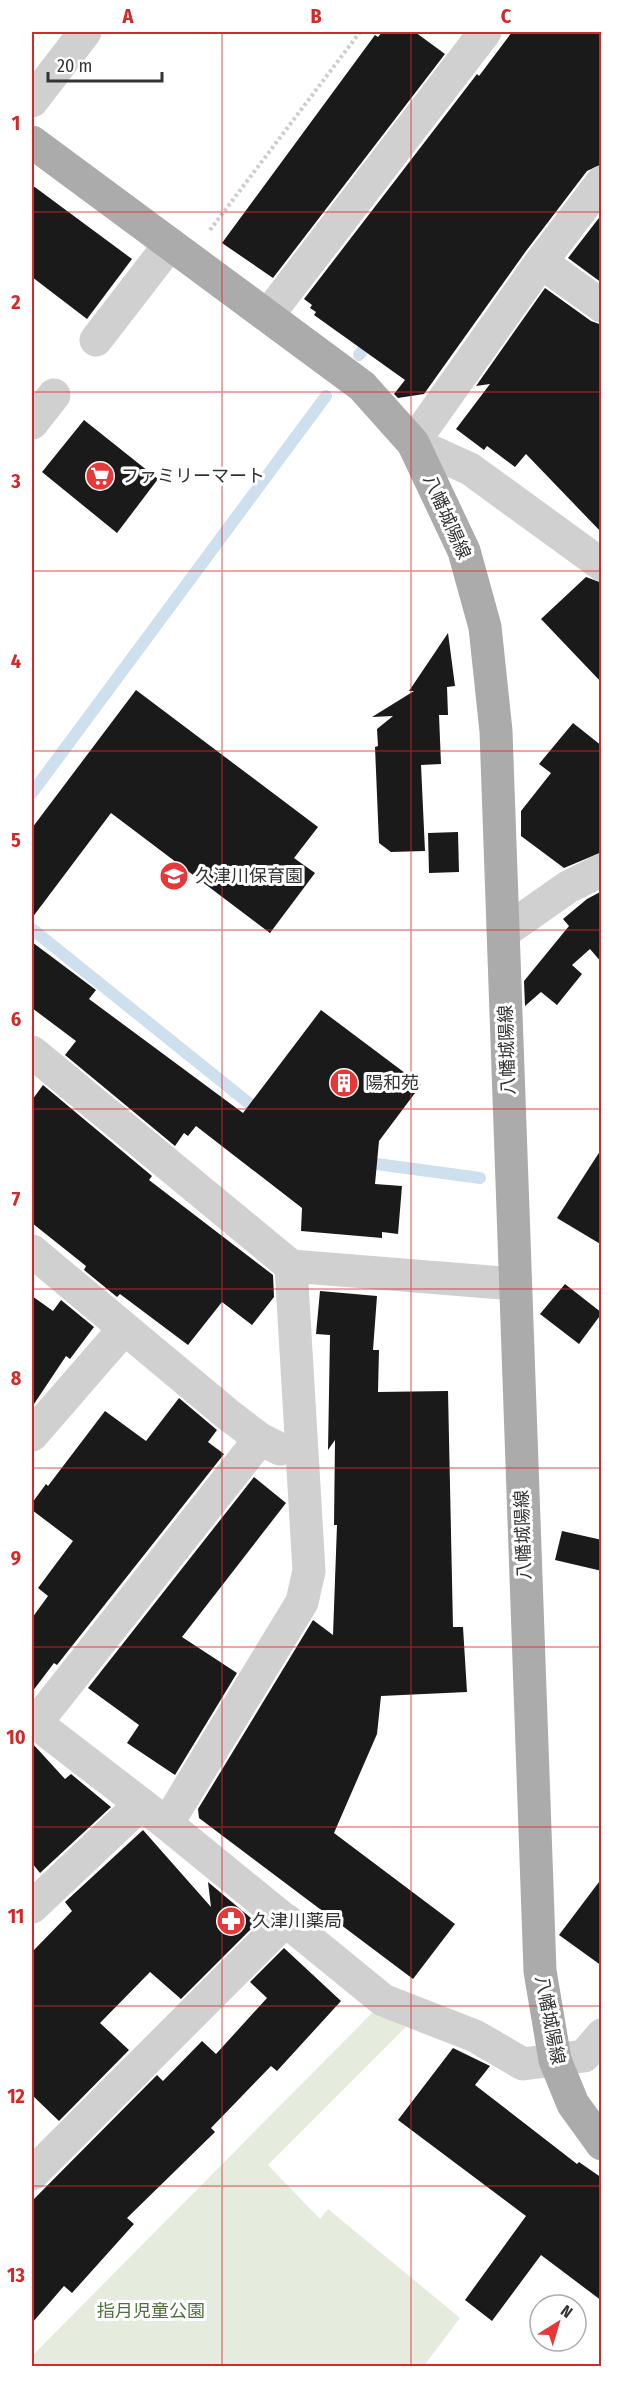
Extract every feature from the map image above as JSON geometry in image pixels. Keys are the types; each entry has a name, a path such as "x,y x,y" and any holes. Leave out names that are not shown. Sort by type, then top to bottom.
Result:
{"main road":[{"name":"八幡城陽線","path":"32,142 362,386 413,443 464,551 485,627 496,731 540,1971 555,2060 573,2104 602,2144"}],"street":[{"path":"32,101 85,32"},
{"path":"268,315 485,32"},
{"path":"602,182 541,262 413,443 470,469 602,565"},
{"path":"96,340 180,251"},
{"path":"541,262 602,306"},
{"path":"32,423 54,394"},
{"path":"504,932 568,887 602,870"},
{"path":"32,1053 291,1266 514,1284"},
{"path":"32,1251 260,1439 301,1458"},
{"path":"167,1824 302,1602 309,1571 291,1266"},
{"path":"32,1435 124,1329"},
{"path":"260,1439 34,1722 167,1824 383,2000 475,2036 523,2064 584,2056 602,2035"},
{"path":"32,1907 141,1804"},
{"path":"32,2174 286,1920"}],"path":[{"path":"180,251 360,32"}],"green space":[{"name":"指月児童公園","path":"375,2010 406,2027 268,2165 320,2219 328,2209 460,2318 424,2366 32,2366 32,2356"}],"building":[{"path":"382,32 415,32 445,54 273,278 222,243 375,35 378,37"},
{"path":"512,32 602,32 602,164 587,171 526,251 424,394 398,398 394,394 405,380 314,315 316,312 310,308 312,305 304,299"},
{"path":"32,185 132,259 87,319 32,277"},
{"path":"602,214 602,283 568,258"},
{"path":"545,288 591,321 602,325 602,533 526,454 515,467 487,446 484,450 456,429 490,384 476,386"},
{"name":"ファミリーマート","path":"84,420 158,479 117,533 42,472"},
{"path":"586,577 602,583 602,683 541,619"},
{"path":"448,633 455,686 447,687 448,715 439,715 441,764 421,765 425,851 391,852 379,843 375,747 378,746 377,729 393,716 372,717 414,691 409,691"},
{"path":"136,690 318,827 294,858 315,873 270,933 111,813 32,918 32,828"},
{"path":"573,723 602,746 602,852 564,868 521,836 521,811 551,773 539,764"},
{"path":"458,832 459,872 429,873 428,833"},
{"path":"602,891 602,963 590,949 572,965 582,974 557,1005 541,992 525,1006 524,981 569,926 563,919 587,899"},
{"path":"32,942 96,990 89,999 243,1113 321,1010 421,1085 379,1141 375,1184 402,1186 398,1234 382,1232 382,1238 301,1231 302,1208 196,1126 188,1136 184,1133 175,1146 65,1055 76,1041 32,1008"},
{"path":"43,1085 152,1176 149,1180 273,1275 274,1297 252,1325 222,1302 188,1345 120,1294 117,1297 84,1270 86,1266 32,1223 32,1100"},
{"path":"602,1148 602,1245 557,1218"},
{"path":"565,1284 602,1313 579,1344 540,1314"},
{"path":"320,1291 377,1296 373,1350 379,1350 378,1392 448,1391 453,1627 463,1627 467,1692 381,1696 377,1734 334,1833 455,1924 413,1979 199,1818 198,1809 313,1620 333,1635 337,1525 334,1525 335,1440 328,1450 330,1335 316,1334"},
{"path":"32,1296 53,1311 61,1300 94,1327 70,1359 66,1356 32,1407"},
{"path":"179,1398 217,1430 208,1442 224,1454 57,1665 54,1663 32,1692 32,1618 48,1596 38,1588 73,1541 32,1510 32,1503 46,1484 48,1486 105,1411 146,1441"},
{"path":"254,1477 286,1503 182,1637 237,1673 175,1775 127,1743 139,1725 88,1688"},
{"path":"562,1531 602,1540 602,1571 555,1560"},
{"path":"32,1743 65,1779 71,1774 111,1807 40,1873 32,1863"},
{"path":"143,1830 211,1907 208,1882 257,1923 181,1999 150,1972 100,2023 129,2050 59,2121 32,2095 32,1952 72,1911 65,1902"},
{"path":"602,1878 602,1966 559,1935"},
{"path":"284,1948 341,2001 277,2071 271,2066 211,2128 215,2132 127,2218 134,2224 72,2293 64,2286 32,2323 32,2201 157,2075 163,2081 202,2041 216,2054 267,1998 250,1982"},
{"path":"453,2048 490,2066 475,2085 577,2164 579,2162 602,2178 602,2301 541,2255 492,2321 465,2300 526,2216 398,2120"}],"waterway":[{"path":"359,355 373,337"},
{"path":"32,793 326,396"},
{"path":"32,929 261,1113"},
{"path":"362,1162 480,1178"}],"place":[{"name":"ファミリーマート","path":"100,476"},
{"name":"久津川保育園","path":"174,876"},
{"name":"陽和苑","path":"344,1083"},
{"name":"久津川薬局","path":"231,1921"}]}
